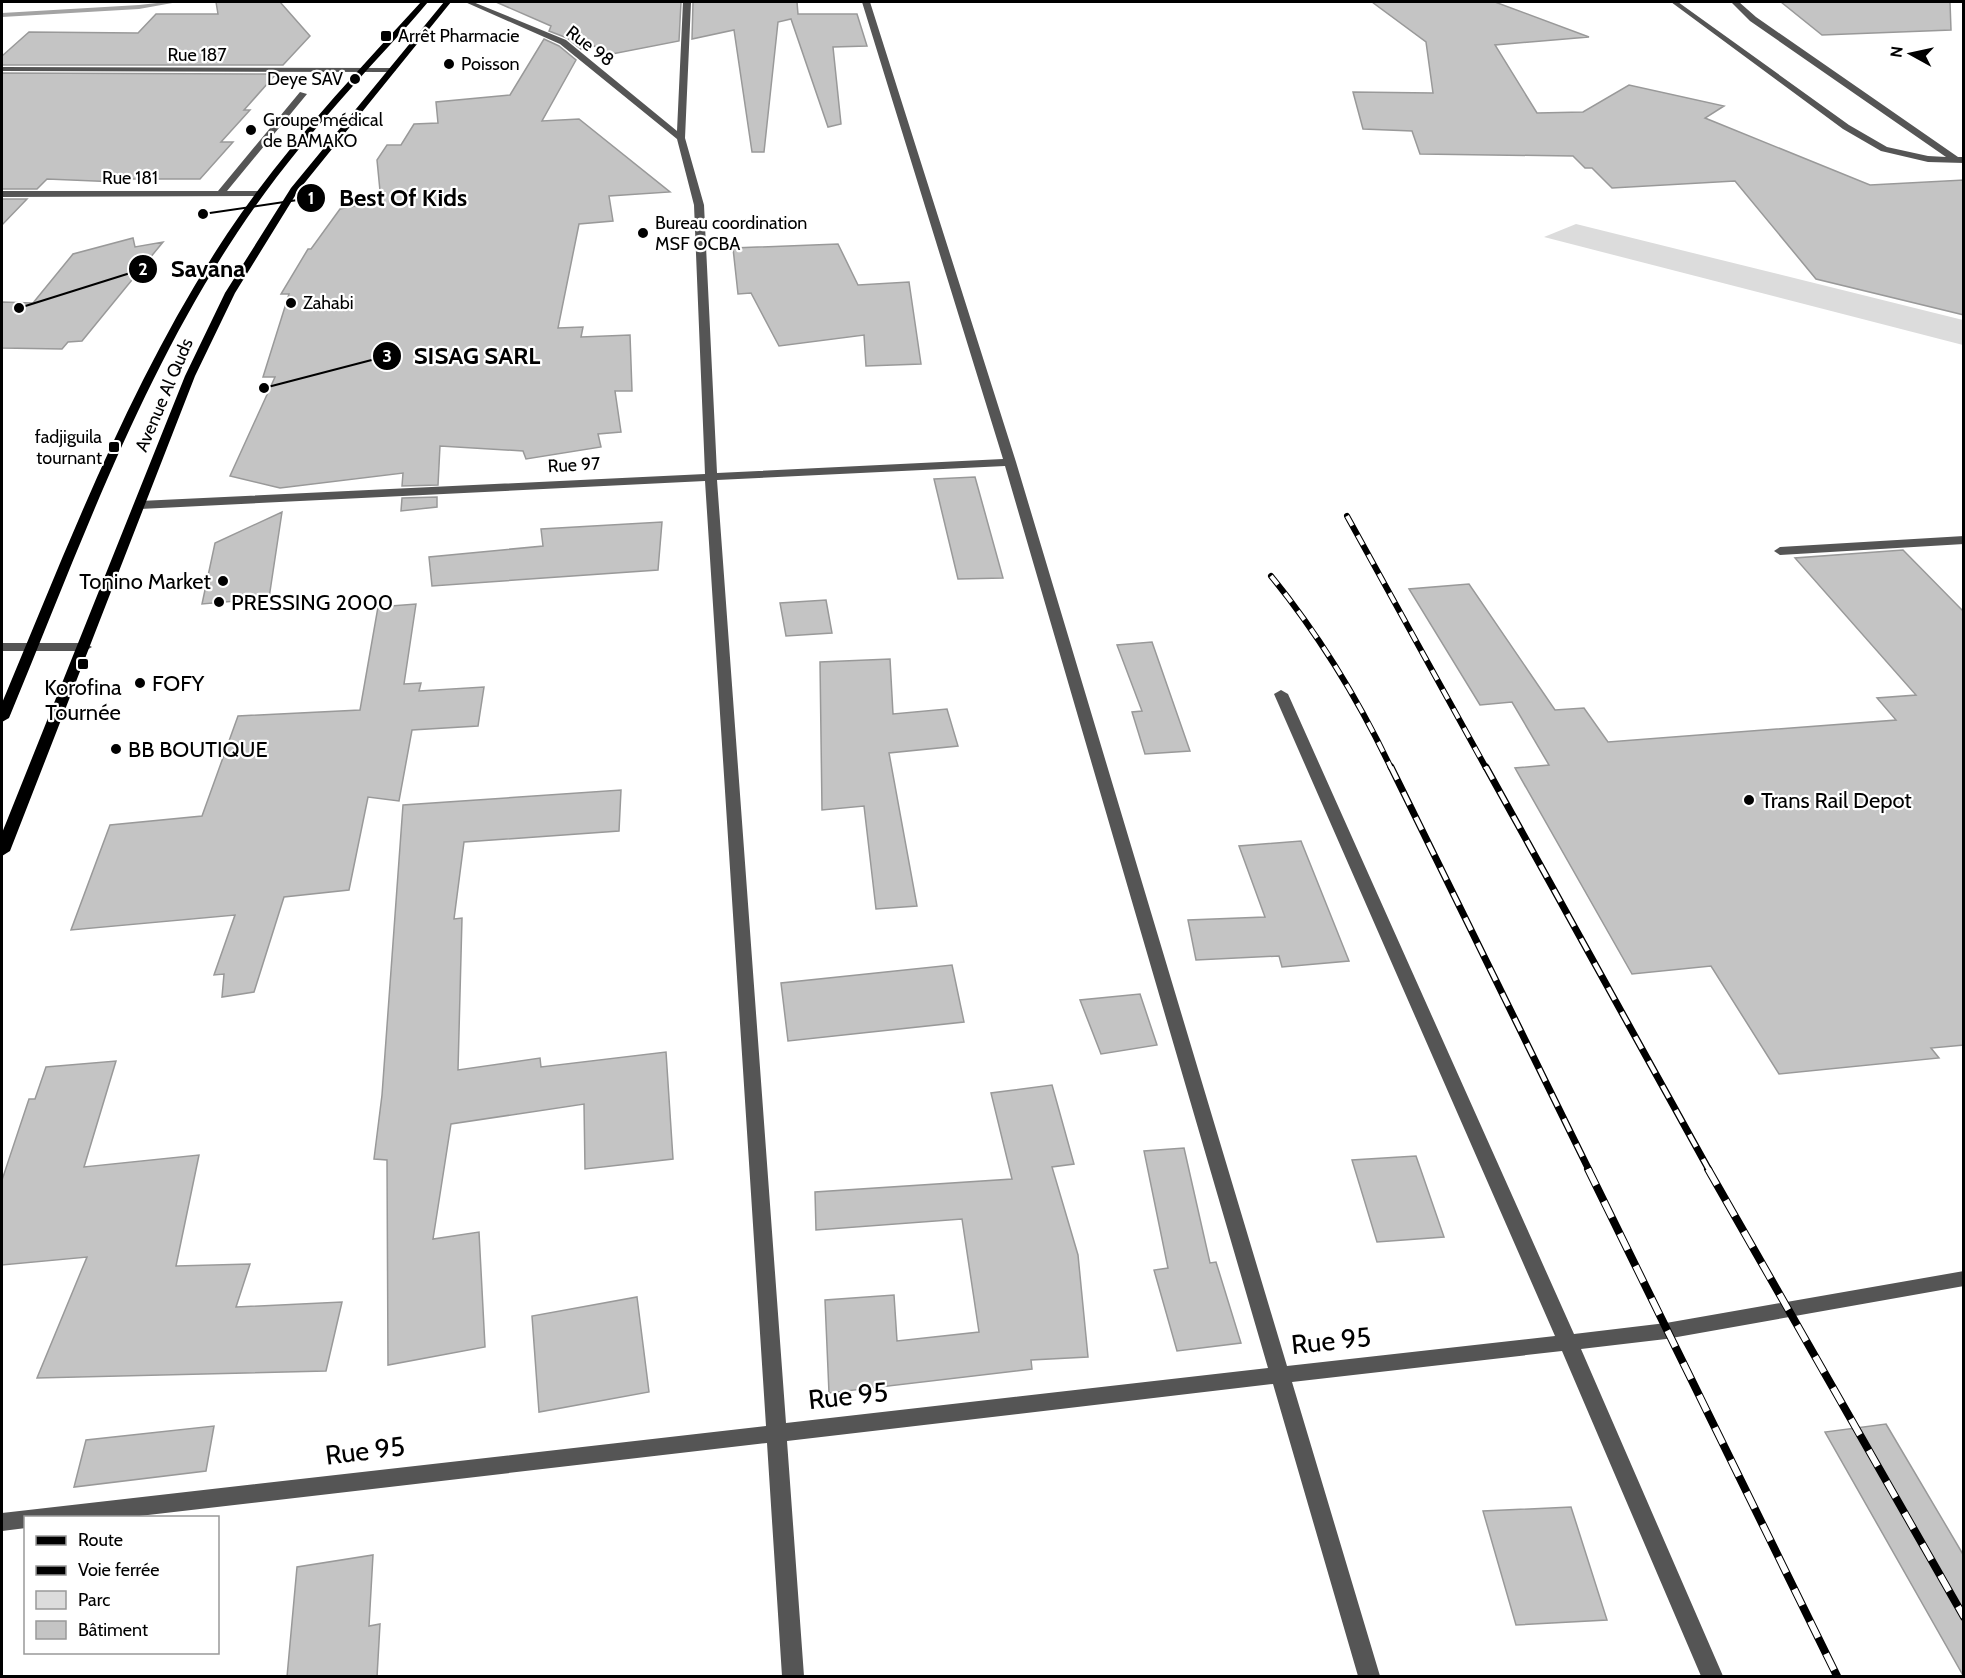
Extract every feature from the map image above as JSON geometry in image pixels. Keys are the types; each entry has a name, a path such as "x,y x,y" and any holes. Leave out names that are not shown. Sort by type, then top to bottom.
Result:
{"main road":[{"name":"Avenue Al Quds","path":"2,718 85,519 150,378 194,295 259,194 363,70 424,2"},
{"name":"Avenue Al Quds","path":"2,851 85,647 190,376 230,293 294,190 447,2"}],"street":[{"name":"Rue 98","path":"468,2 563,42 681,138"},
{"path":"687,2 681,138 699,205 711,477 793,1677"},
{"path":"866,2 1010,462 1369,1677"},
{"path":"1674,2 1846,127 1884,149 1928,159 1960,160"},
{"path":"1735,2 1753,19 1960,160"},
{"name":"Rue 187","path":"2,69 392,70"},
{"name":"Rue 187","path":"2,79 384,79"},
{"path":"220,194 303,94"},
{"name":"Rue 181","path":"2,194 259,194"},
{"name":"Rue 97","path":"140,505 1010,462"},
{"path":"1780,551 1964,540"},
{"path":"2,647 85,647"},
{"path":"1281,694 1568,1342 1713,1677"},
{"name":"Rue 95","path":"53,1516 1666,1331 1964,1278"},
{"path":"2,1521 24,1519"}],"green space":[{"path":"1576,224 1963,320 1963,345 1544,237"}],"building":[{"path":"216,2 280,2 310,36 283,65 2,65 2,56 29,32 138,33 156,14 218,14"},
{"path":"496,2 681,2 679,41 612,54 585,42 581,49 567,38 549,31 551,26"},
{"path":"693,2 797,2 798,14 857,14 867,46 833,47 841,124 828,127 791,19 778,22 764,152 752,152 734,30 692,39"},
{"path":"1372,2 1495,2 1589,37 1495,45 1537,113 1583,112 1629,85 1724,106 1705,118 1870,185 1964,180 1964,315 1816,279 1735,181 1612,188 1592,168 1585,168 1573,156 1420,154 1412,131 1363,129 1353,92 1433,93 1426,42"},
{"path":"1781,2 1950,2 1951,30 1822,35"},
{"path":"544,39 559,46 576,60 542,121 579,119 670,192 609,196 613,221 579,224 558,328 583,327 581,337 630,335 632,391 615,391 621,432 598,434 601,447 526,459 523,451 440,446 438,485 402,486 403,473 280,488 230,476 275,377 263,377 289,294 281,294 308,249 311,249 340,209 381,201 377,160 387,145 401,145 414,124 438,123 436,102 510,95"},
{"path":"2,73 276,74 244,110 250,110 221,142 233,142 200,179 118,179 118,182 47,179 37,189 2,189"},
{"path":"2,199 27,199 2,225"},
{"path":"133,238 135,247 163,242 82,341 68,342 62,349 2,348 2,302 33,303 73,254"},
{"path":"838,244 858,285 909,282 921,364 866,366 864,335 779,346 751,293 738,294 733,248"},
{"path":"975,477 1003,578 958,579 934,479"},
{"path":"437,497 437,507 401,511 402,498"},
{"path":"282,512 269,598 202,604 215,543"},
{"path":"662,522 658,570 432,586 429,557 543,546 541,529"},
{"path":"1903,550 1964,612 1964,1045 1931,1048 1939,1058 1779,1074 1711,966 1632,974 1515,768 1549,765 1512,702 1480,705 1409,589 1469,584 1555,710 1584,708 1608,742 1896,720 1877,698 1916,695 1795,558"},
{"path":"826,600 832,633 786,636 780,603"},
{"path":"416,604 404,684 421,683 419,691 484,687 478,726 412,730 399,801 368,797 349,890 284,897 254,992 222,997 224,974 214,975 235,915 71,930 110,825 202,816 238,716 360,710 378,607"},
{"path":"1152,642 1190,751 1145,754 1132,712 1142,711 1117,645"},
{"path":"890,659 893,714 947,709 958,746 889,753 917,906 876,909 864,806 822,810 820,662"},
{"path":"621,790 619,831 464,842 454,919 462,918 458,1070 540,1058 541,1067 666,1052 673,1159 585,1169 584,1104 451,1124 433,1239 479,1232 485,1347 388,1365 387,1160 374,1159 382,1095 403,805"},
{"path":"1301,841 1349,961 1282,967 1279,956 1196,960 1188,920 1265,917 1239,846"},
{"path":"952,965 964,1022 788,1041 781,983"},
{"path":"1140,994 1157,1045 1101,1054 1080,1000"},
{"path":"116,1061 84,1167 199,1155 176,1266 250,1264 236,1307 342,1302 326,1371 37,1378 87,1257 2,1265 2,1180 29,1099 35,1099 46,1067"},
{"path":"1052,1085 1074,1164 1052,1167 1078,1255 1088,1357 1031,1360 1032,1369 829,1393 825,1300 894,1295 897,1341 979,1332 962,1219 816,1230 815,1192 1012,1179 991,1093"},
{"path":"1184,1148 1210,1263 1216,1262 1241,1343 1177,1351 1154,1270 1168,1268 1144,1151"},
{"path":"1416,1156 1444,1237 1377,1242 1352,1160"},
{"path":"637,1297 649,1392 539,1412 532,1316"},
{"path":"1886,1424 1964,1556 1964,1677 1825,1432"},
{"path":"214,1426 206,1471 74,1487 86,1440"},
{"path":"1571,1507 1607,1620 1516,1625 1483,1511"},
{"path":"373,1555 369,1626 380,1624 377,1677 287,1677 297,1567"}],"waterway":[{"path":"2,15 139,7 175,2"}],"railway":[{"path":"1347,516 1486,768"},
{"path":"1271,576 1289,598 1337,668 1391,768"},
{"path":"1391,767 1589,1170"},
{"path":"1486,767 1709,1170"},
{"path":"1588,1169 1837,1676"},
{"path":"1708,1169 1964,1617"}],"place":[{"name":"Arrêt Pharmacie","path":"386,36"},
{"name":"Poisson","path":"449,64"},
{"name":"Deye SAV","path":"355,79"},
{"name":"Groupe médical de BAMAKO","path":"251,130"},
{"name":"Best Of Kids","path":"203,214"},
{"name":"Bureau coordination MSF OCBA","path":"643,233"},
{"name":"Zahabi","path":"291,303"},
{"name":"Savana","path":"19,308"},
{"name":"SISAG SARL","path":"264,388"},
{"name":"fadjiguila tournant","path":"114,447"},
{"name":"Tonino Market","path":"223,581"},
{"name":"PRESSING 2000","path":"219,602"},
{"name":"Korofina Tournée","path":"83,664"},
{"name":"FOFY","path":"140,683"},
{"name":"BB BOUTIQUE","path":"116,749"},
{"name":"Trans Rail Depot","path":"1749,800"}]}
